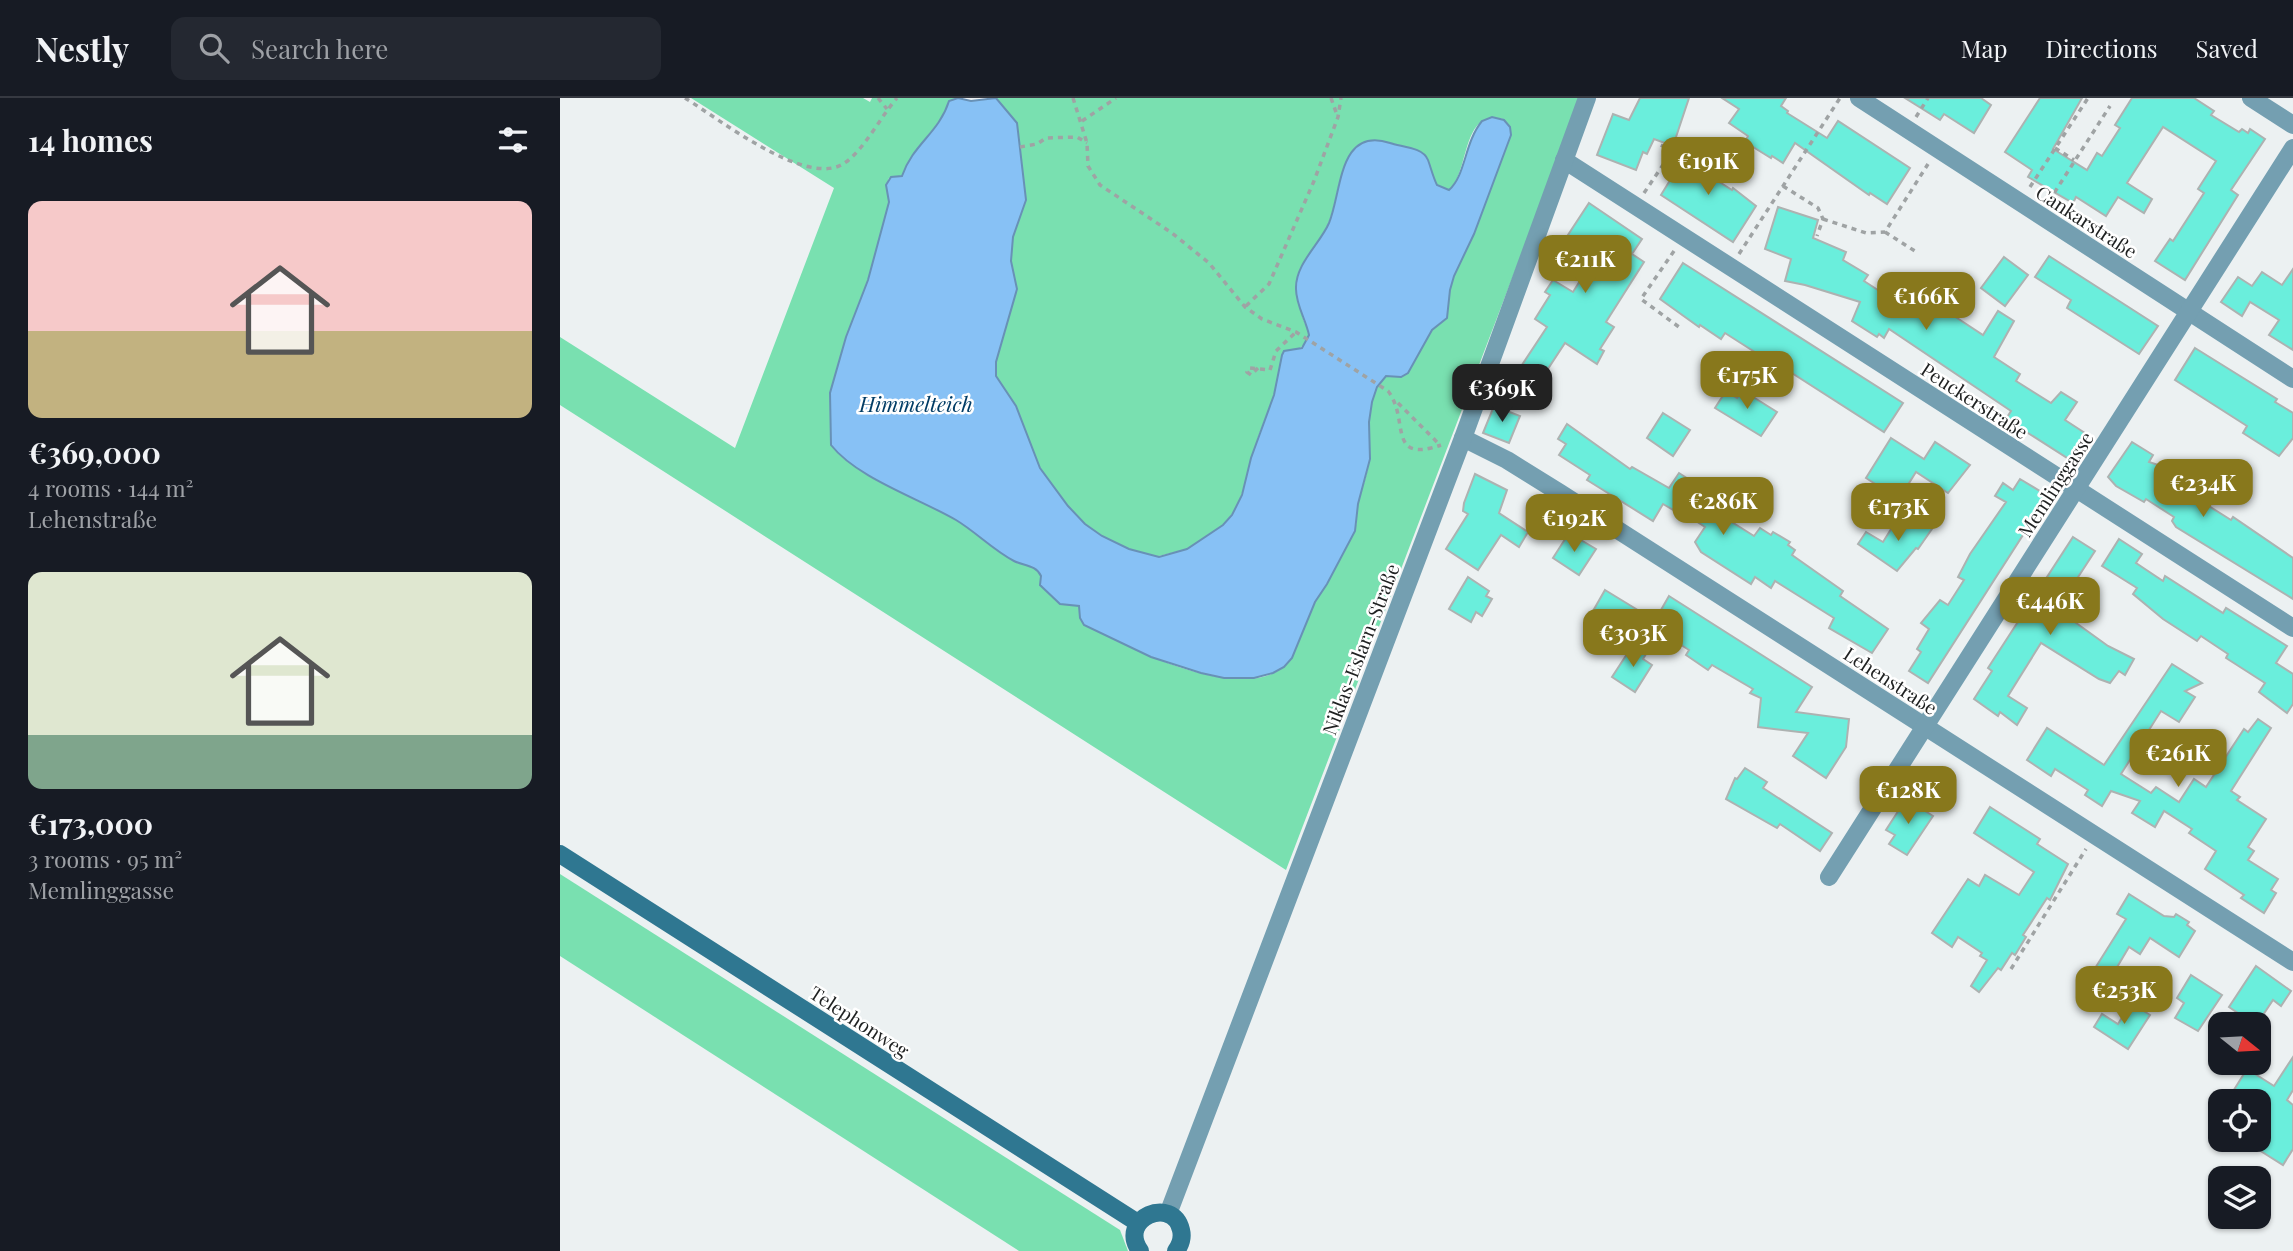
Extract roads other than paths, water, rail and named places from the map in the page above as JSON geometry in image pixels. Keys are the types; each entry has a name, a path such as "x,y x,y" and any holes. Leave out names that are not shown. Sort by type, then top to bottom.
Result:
{"street":[{"name":"Niklas-Eslarn-Straße","path":"1168,1214 1463,438 1587,98"},
{"name":"Cankarstraße","path":"1859,98 2293,379"},
{"path":"2250,98 2293,125"},
{"name":"Memlinggasse","path":"1829,877 2293,148"},
{"name":"Peuckerstraße","path":"1563,160 2293,628"},
{"name":"Lehenstraße","path":"1463,438 1507,460 1560,493 2293,962"},
{"name":"Telephonweg","path":"560,854 1138,1223"},
{"path":"1140,1251 1135,1240 1138,1223 1152,1213 1168,1214 1174,1218 1182,1232 1180,1250"}],"water":[{"name":"Himmelteich","path":"958,98 971,101 996,98 1017,123 1026,200 1013,237 1011,261 1017,289 996,362 996,376 1016,406 1040,468 1068,506 1085,524 1102,536 1129,549 1159,557 1187,549 1223,525 1232,515 1242,495 1251,458 1274,395 1282,355 1284,351 1302,348 1309,335 1296,289 1299,271 1329,223 1340,180 1351,153 1360,144 1373,140 1417,150 1428,160 1437,185 1449,190 1459,176 1472,139 1482,121 1492,117 1504,120 1510,127 1511,135 1474,234 1454,276 1447,318 1432,330 1408,373 1401,377 1386,376 1377,387 1369,422 1370,459 1358,504 1355,531 1315,602 1292,658 1284,667 1254,678 1224,678 1151,657 1084,625 1079,606 1060,604 1040,585 1041,576 1036,570 1006,557 956,520 856,468 831,445 830,393 846,337 868,280 889,202 886,185 891,177 902,176 913,155 939,122 949,101"}]}
